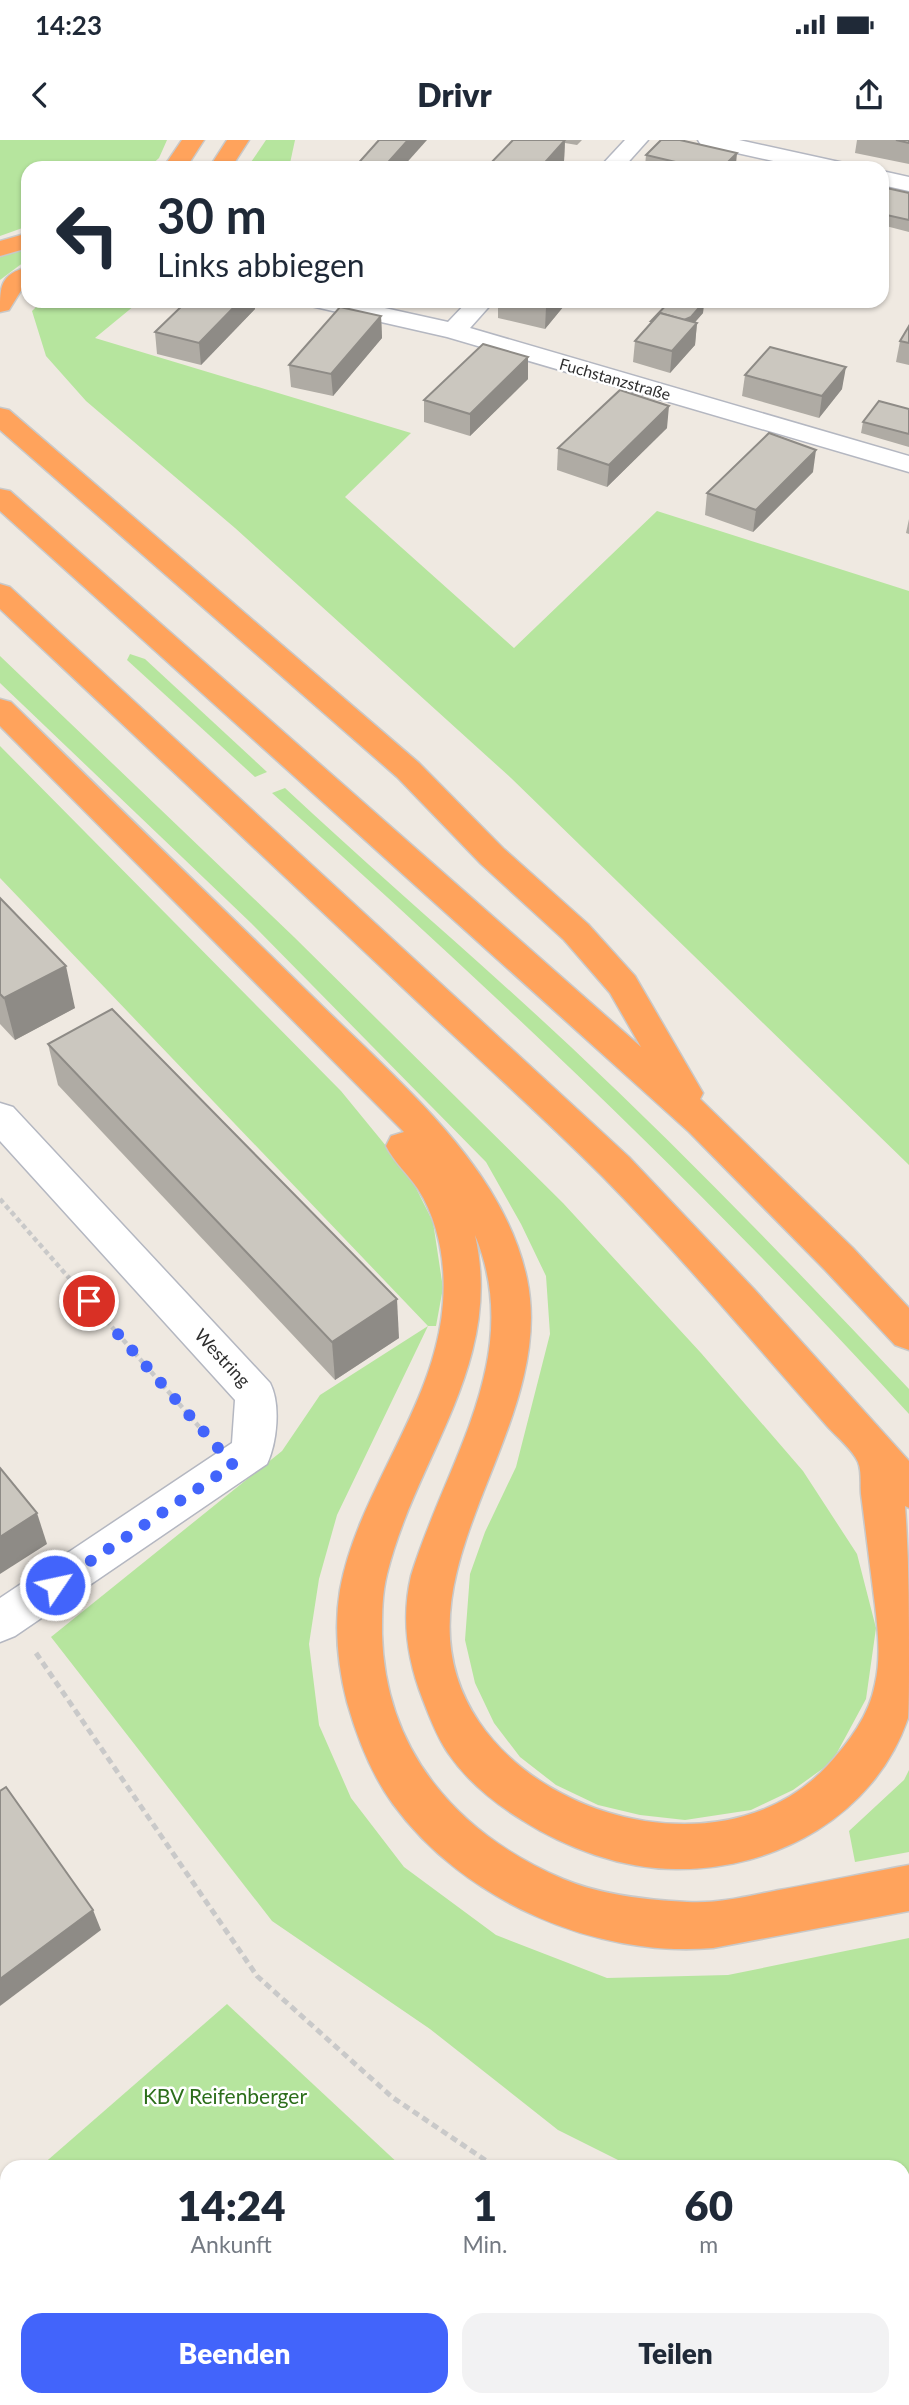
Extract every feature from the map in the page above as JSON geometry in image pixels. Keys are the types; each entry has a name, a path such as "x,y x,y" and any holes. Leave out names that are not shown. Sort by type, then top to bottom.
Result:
{"highway":[{"path":"180,161 193,140"},
{"path":"224,161 238,140"},
{"path":"0,249 21,242"},
{"path":"0,305 13,284 21,279"},
{"path":"3,406 26,438 408,770 492,856 576,932 623,985 702,1122"},
{"path":"0,497 702,1122 839,1259 909,1334"},
{"path":"0,593 616,1167 909,1490"},
{"path":"0,709 380,1084 431,1139 460,1175 482,1209 500,1249 510,1292 512,1330 507,1374 493,1421 436,1562 427,1614 433,1669 454,1722 491,1770 539,1810 598,1836 662,1849 726,1845 786,1825 836,1793 873,1748 895,1697 901,1643 877,1452"},
{"path":"0,736 360,1095 435,1185 452,1222 462,1258 464,1297 461,1332 446,1380 373,1548 360,1601 359,1659 371,1714 390,1760 425,1811 467,1852 524,1888 575,1910 630,1923 691,1926 744,1920 909,1888"}],"street":[{"path":"617,161 637,140"},
{"path":"709,140 804,161"},
{"path":"889,180 909,184"},
{"name":"Fuchstanzstraße","path":"351,308 453,331 909,464"},
{"path":"453,331 475,308"},
{"name":"Westring","path":"0,1117 256,1395 252,1452 5,1618"}],"path":[{"path":"0,1199 233,1465"},
{"path":"5,1618 257,1976 392,2097 485,2160"}],"green space":[{"path":"0,140 167,140 156,161 21,161 21,228 0,236"},
{"path":"266,140 295,140 290,161 252,161"},
{"path":"21,250 21,264 0,280 0,257"},
{"path":"35,308 131,308 95,338 411,433 345,497 514,648 657,511 909,591 909,1165 511,778 235,528 86,401 46,356 32,311"},
{"path":"130,654 145,659 267,772 255,777 127,660"},
{"path":"0,656 294,937 563,1203 701,1353 803,1471 857,1554 876,1628 866,1699 832,1762 793,1790 751,1810 685,1820 640,1815 598,1805 556,1785 520,1757 494,1723 475,1683 465,1640 470,1574 485,1532 516,1467 550,1334 546,1276 486,1162 251,923 0,683"},
{"path":"0,746 341,1091 409,1174 433,1222 443,1288 436,1326 428,1326 0,878"},
{"path":"285,788 615,1088 785,1258 909,1389 909,1414 756,1252 598,1095 518,1018 272,793"},
{"path":"428,1326 337,1515 319,1579 309,1644 319,1725 351,1798 404,1867 496,1935 607,1978 728,1975 909,1938 909,2160 618,2160 558,2130 430,2029 272,1921 51,1637 282,1451 320,1395"},
{"path":"909,1770 909,1852 855,1862 849,1831 904,1780"},
{"name":"KBV Reifenberger","path":"227,2004 395,2160 48,2160"}],"building":[{"path":"379,140 408,140 389,161 360,161"},
{"path":"513,140 565,140 546,161 493,161"},
{"path":"661,140 680,140 737,153 729,161 671,161 646,155"},
{"path":"889,189 909,193 909,220 889,216"},
{"path":"180,308 233,308 199,343 155,332"},
{"path":"339,308 381,316 331,374 289,365"},
{"path":"663,308 699,308 684,320 660,313 651,321"},
{"path":"660,313 697,323 672,351 635,341"},
{"path":"909,326 909,343 900,341"},
{"path":"483,344 528,357 470,414 424,400"},
{"path":"770,347 846,367 822,396 745,375"},
{"path":"620,390 669,406 609,465 558,448"},
{"path":"879,401 909,409 909,434 863,422"},
{"path":"769,433 816,450 756,510 707,493"},
{"path":"0,898 66,966 4,998 0,994"},
{"path":"112,1009 397,1299 332,1342 48,1044"},
{"path":"0,1468 37,1513 0,1537"},
{"path":"6,1787 93,1910 0,1979 0,1791"}],"route":[{"path":"55,1585 233,1465 89,1301"}]}
